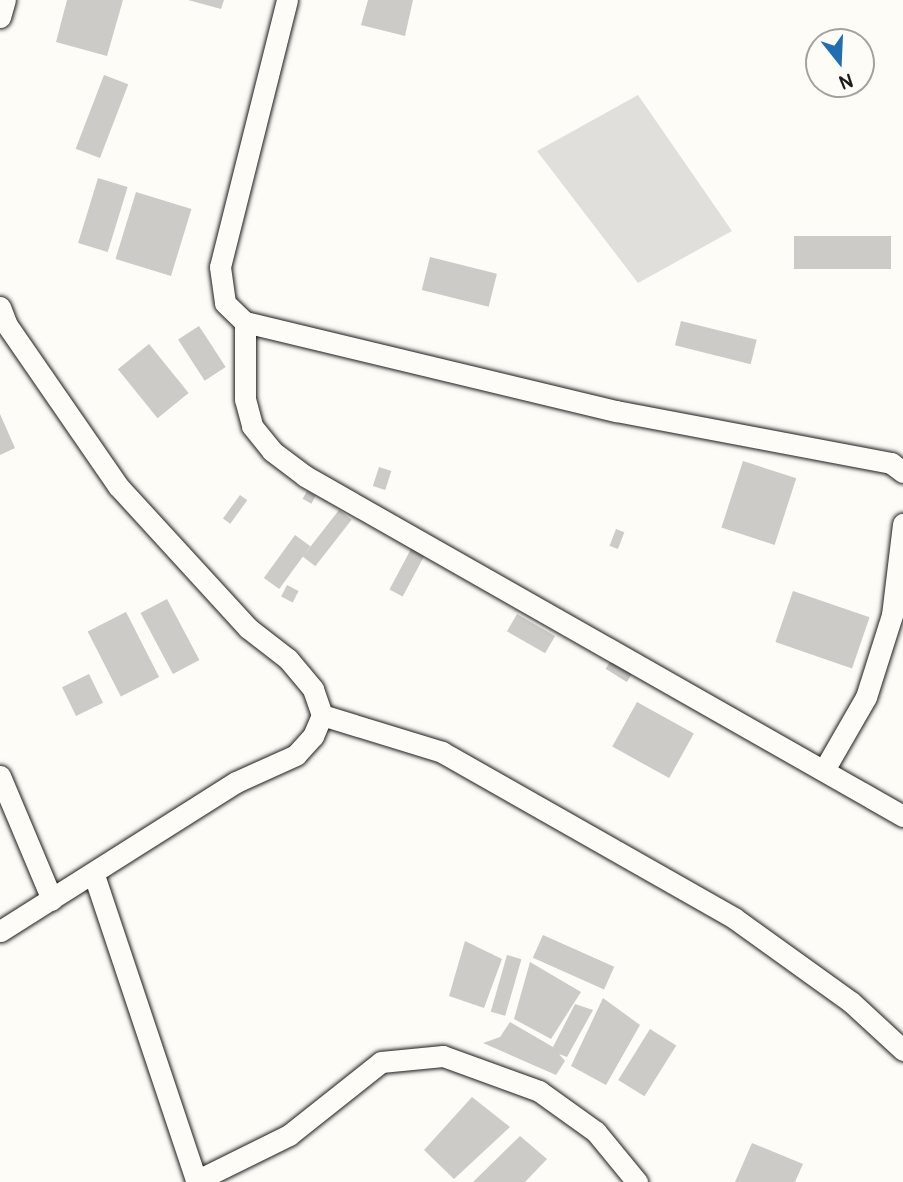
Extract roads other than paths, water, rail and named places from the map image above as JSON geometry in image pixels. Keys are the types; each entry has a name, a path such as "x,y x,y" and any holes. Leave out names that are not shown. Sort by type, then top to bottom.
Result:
{"street":[{"path":"0,17 5,0"},
{"path":"288,0 220,267 225,303 245,322 616,411 891,463 903,472"},
{"path":"0,307 7,325 118,486 248,628 288,659 313,689 322,715 313,736 296,755 236,782 148,835 94,875 0,931"},
{"path":"245,322 245,399 252,426 272,451 305,476 903,816"},
{"path":"824,770 866,697 892,615 903,524"},
{"path":"322,715 442,752 734,918 851,1002 903,1049"},
{"path":"0,776 52,900"},
{"path":"94,875 197,1181 289,1135 381,1062 443,1056 539,1091 596,1132 637,1182"}]}
